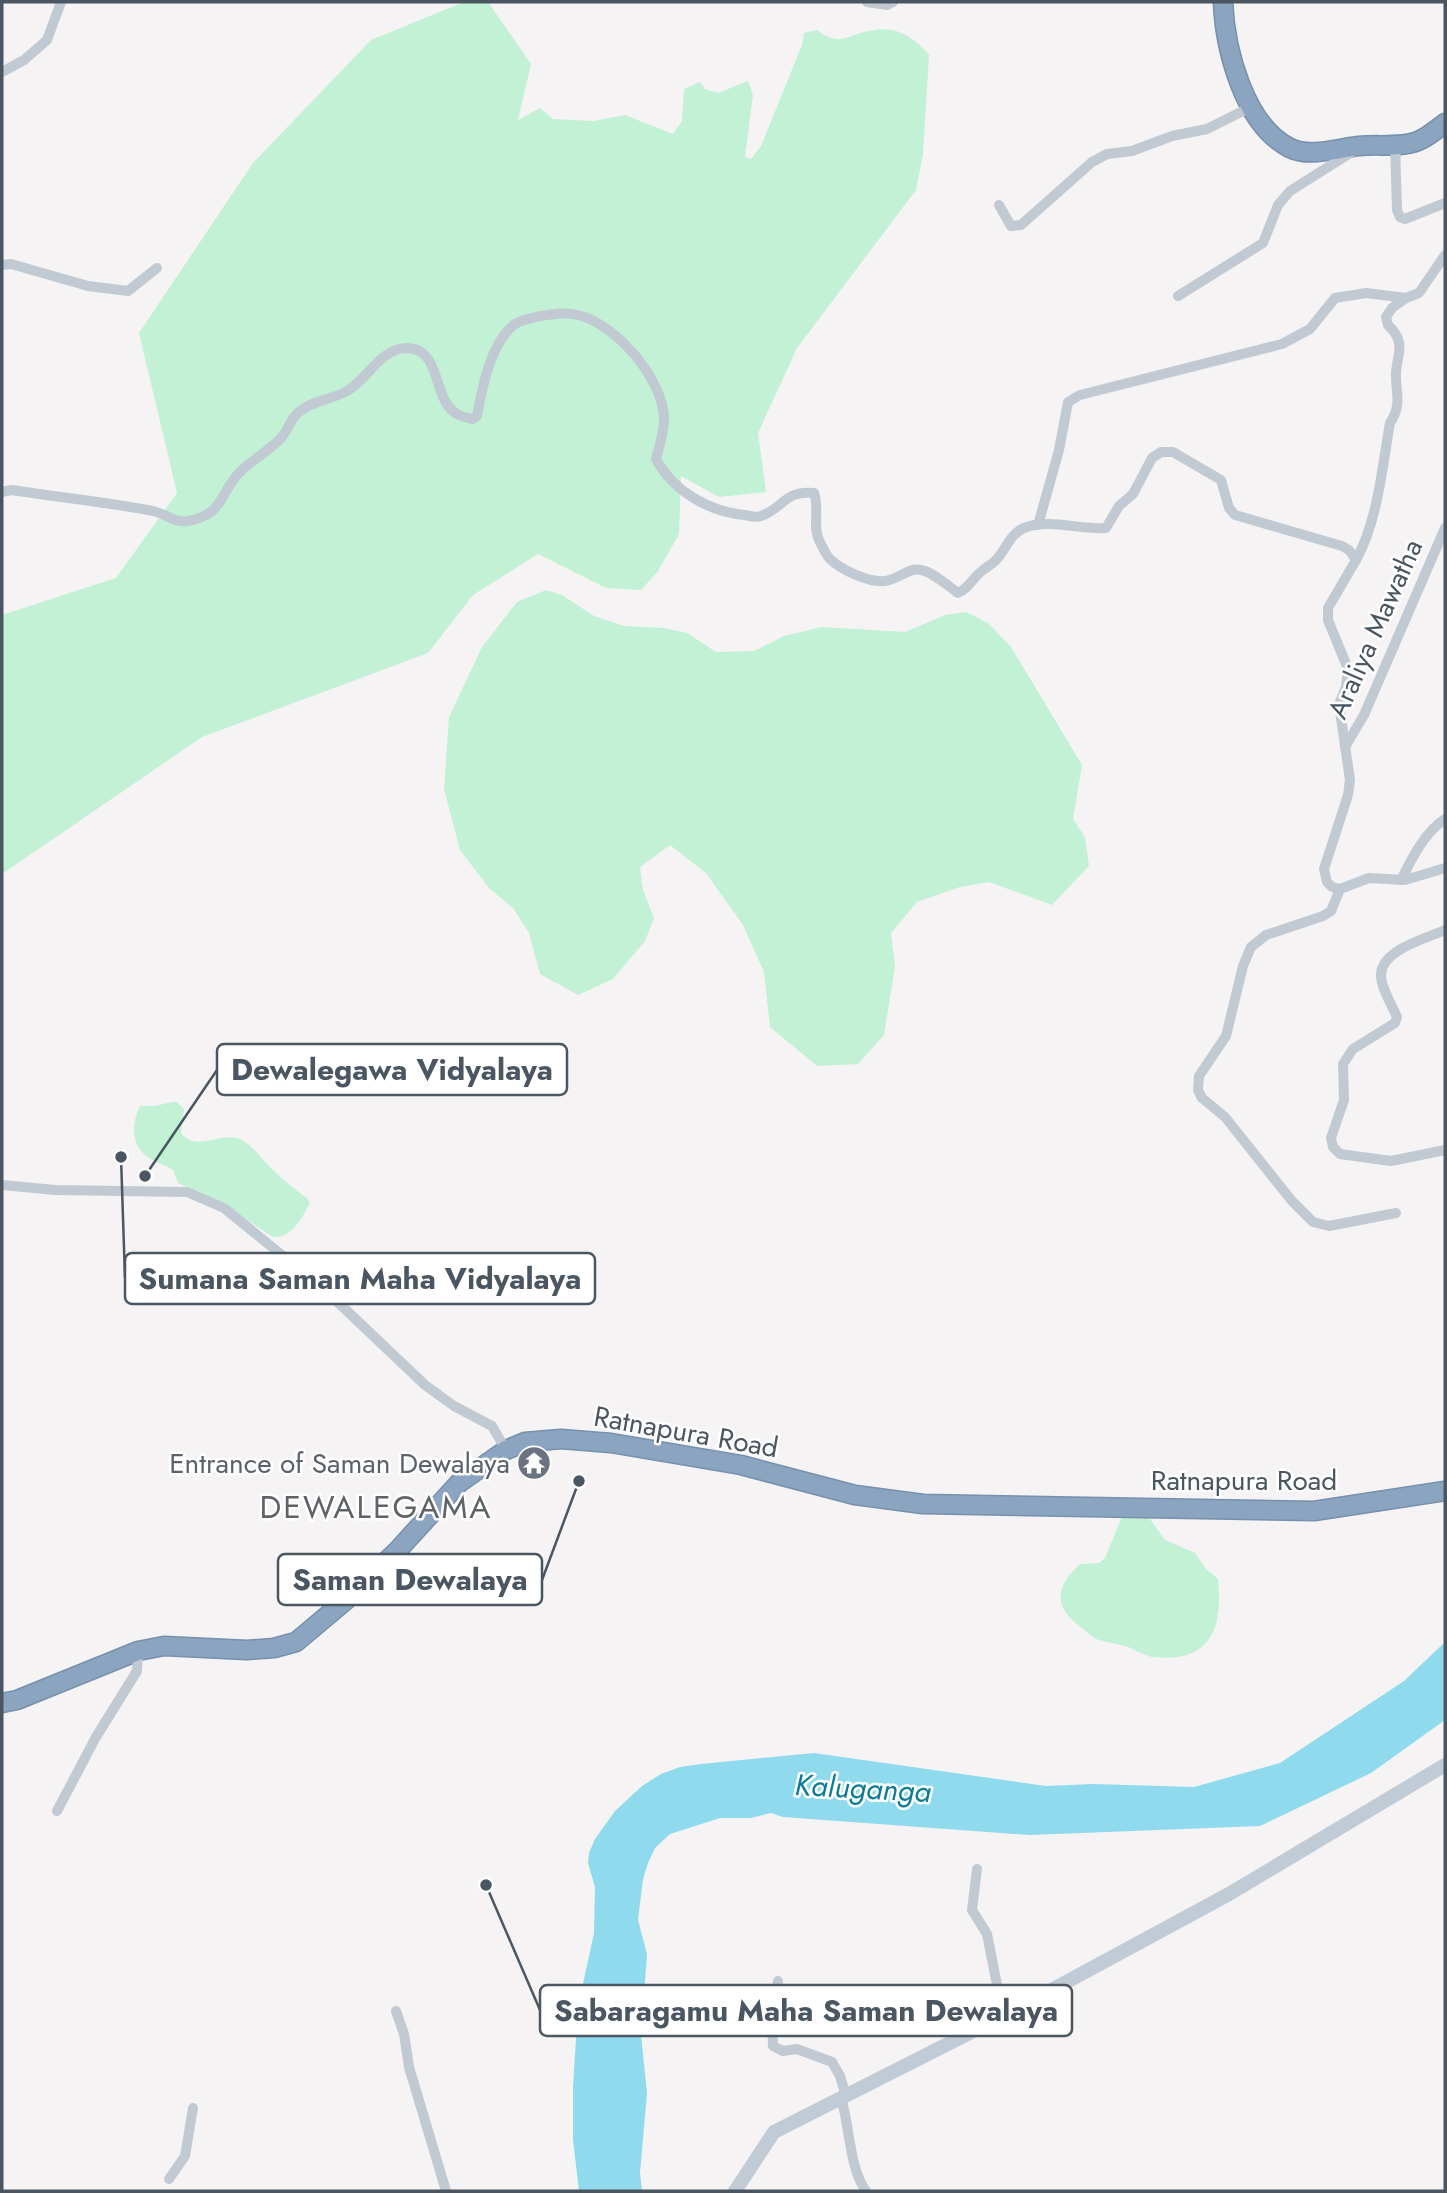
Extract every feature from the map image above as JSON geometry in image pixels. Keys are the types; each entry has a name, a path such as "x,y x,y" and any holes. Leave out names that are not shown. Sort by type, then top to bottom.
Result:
{"highway":[{"path":"1223,2 1228,44 1235,71 1251,107 1267,130 1291,149 1312,152 1417,142 1445,123"},
{"name":"Ratnapura Road","path":"2,1703 17,1700 138,1651 164,1647 247,1650 274,1648 296,1642 381,1567 459,1483 506,1450 525,1442 561,1439 611,1443 741,1465 855,1495 923,1504 1314,1511 1445,1490"}],"street":[{"path":"2,72 24,60 47,40 61,2"},
{"path":"867,2 887,5 893,2"},
{"path":"999,205 1011,226 1021,225 1092,162 1107,154 1132,150 1172,136 1207,129 1251,107"},
{"path":"1395,144 1397,210 1400,217 1405,219 1445,203"},
{"path":"1178,296 1263,243 1278,205 1290,191 1361,146"},
{"path":"1445,255 1419,293 1392,308 1387,317 1388,325 1397,333 1401,352 1396,373 1397,413 1391,423 1372,517 1363,547 1328,608 1328,620 1348,669 1346,687 1339,704 1350,780 1348,795 1324,869 1327,882 1332,887 1340,888 1369,878 1401,880 1445,868"},
{"path":"2,265 11,264 88,286 128,291 157,268"},
{"path":"1038,526 1059,450 1068,402 1080,395 1282,344 1310,329 1335,298 1366,293 1406,298"},
{"path":"2,492 11,490 117,505 157,512 175,521 188,520 211,512 220,504 238,474 282,438 296,415 315,402 348,390 391,351 408,348 425,353 447,403 457,414 473,419 477,416 484,380 502,338 516,323 561,313 581,316 598,323 629,347 643,362 657,391 664,417 656,459 665,475 705,506 731,514 759,517 798,491 814,493 818,506 818,538 830,559 859,576 887,581 910,571 923,570 958,593 967,589 980,572 996,561 1014,534 1024,528 1106,528 1119,506 1133,494 1152,458 1161,452 1173,452 1222,480 1229,508 1235,514 1342,546 1349,550 1356,560"},
{"name":"Araliya Mawatha","path":"1345,747 1364,715 1445,528"},
{"path":"1401,880 1414,854 1445,819"},
{"path":"1340,888 1331,911 1266,935 1251,947 1243,966 1226,1036 1199,1076 1198,1090 1202,1098 1225,1117 1292,1201 1313,1222 1329,1226 1396,1213"},
{"path":"1445,930 1390,955 1383,964 1380,978 1396,1017 1395,1023 1353,1049 1343,1064 1344,1100 1331,1138 1333,1147 1340,1154 1391,1161 1445,1150"},
{"path":"2,1185 55,1190 187,1192 224,1208 326,1291 425,1385 454,1406 492,1426 506,1450"},
{"path":"57,1811 96,1737 137,1671 138,1651"},
{"path":"738,2190 774,2132 1005,2015 1229,1894 1445,1765"},
{"path":"977,1868 972,1910 987,1934 1000,2000 997,2011 1005,2015"},
{"path":"778,1981 772,2015 774,2046 783,2050 797,2049 832,2062 841,2076 857,2174 866,2191"},
{"path":"396,2011 404,2034 409,2067 446,2191"},
{"path":"169,2179 185,2156 192,2108"}],"green space":[{"path":"464,2 488,2 531,64 518,120 540,108 553,119 594,121 625,115 673,134 682,121 684,89 700,82 705,89 718,93 748,81 753,95 745,157 751,159 761,146 802,45 804,33 817,30 832,38 843,39 878,30 895,31 910,37 929,55 923,154 916,190 797,348 758,433 766,492 719,497 681,476 679,534 658,571 641,590 606,588 538,554 473,595 428,653 202,737 2,874 2,615 116,578 177,493 139,333 253,163 371,40"},
{"path":"546,590 562,595 594,616 624,626 664,628 687,633 716,652 754,651 784,636 822,627 905,632 945,615 966,612 988,623 1011,647 1082,765 1073,819 1085,837 1089,866 1052,905 989,882 960,887 917,902 891,933 895,967 884,1035 858,1064 817,1066 770,1027 764,972 743,925 706,873 670,845 640,867 643,890 654,918 645,941 613,979 578,995 540,974 529,933 513,908 489,888 460,850 444,789 449,717 482,647 517,602"},
{"path":"177,1102 184,1109 181,1133 187,1138 200,1142 230,1137 242,1140 307,1198 310,1203 291,1231 273,1237 220,1202 178,1183 173,1170 142,1152 134,1133 140,1106"},
{"path":"1139,1515 1150,1519 1165,1540 1195,1553 1206,1569 1218,1579 1218,1613 1215,1627 1200,1648 1188,1654 1153,1657 1096,1639 1073,1621 1062,1606 1061,1590 1071,1573 1080,1564 1099,1563 1105,1558 1122,1517"}],"water":[{"name":"Kaluganga","path":"1445,1642 1445,1720 1371,1773 1260,1826 1030,1835 783,1817 771,1813 751,1818 720,1818 670,1834 655,1848 648,1863 643,1879 638,1920 647,1954 641,2035 647,2093 640,2173 642,2191 579,2191 573,2140 573,2087 578,2007 594,1933 595,1887 588,1863 589,1853 595,1839 615,1811 642,1786 661,1774 680,1767 814,1753 1046,1786 1093,1784 1194,1787 1280,1763 1404,1681"}],"place":[{"name":"Sumana Saman Maha Vidyalaya","path":"121,1157"},
{"name":"Dewalegawa Vidyalaya","path":"145,1176"},
{"name":"Entrance of Saman Dewalaya","path":"534,1463"},
{"name":"Saman Dewalaya","path":"579,1481"},
{"name":"Sabaragamu Maha Saman Dewalaya","path":"486,1885"}],"district":[{"name":"DEWALEGAMA","path":"376,1507"}]}
